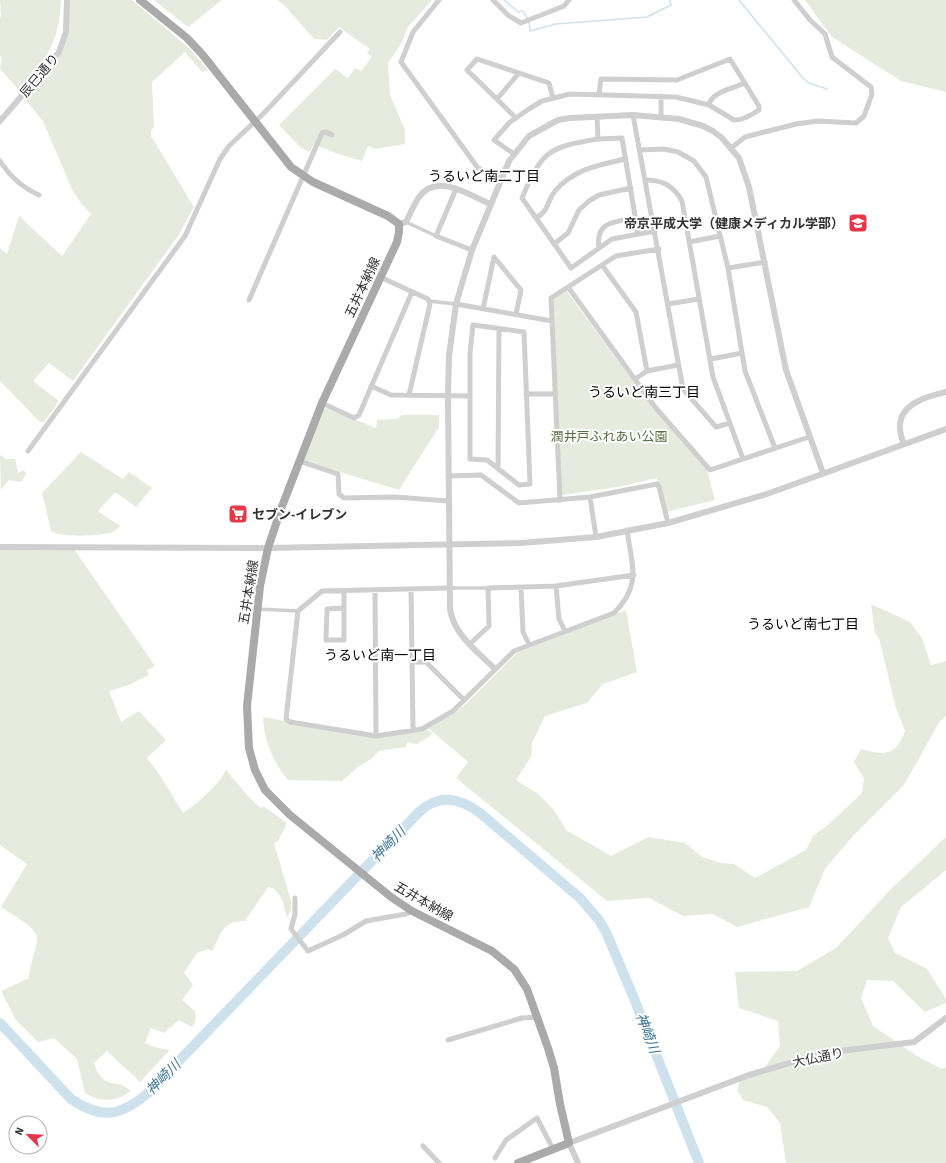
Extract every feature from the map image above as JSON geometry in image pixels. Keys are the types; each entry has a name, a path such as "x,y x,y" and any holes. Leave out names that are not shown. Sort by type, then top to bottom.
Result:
{"main road":[{"path":"140,0 195,46 283,158 303,176 325,188 403,223"},
{"name":"五井本納線","path":"403,223 397,242 322,403 299,460 268,548 256,609 247,706 248,740 252,763 265,790 282,808 356,870 412,911 492,951 508,963 519,976 527,989 554,1068 569,1143"},
{"path":"518,1163 569,1143"}],"street":[{"name":"辰巳通り","path":"0,121 59,52 66,32 67,0"},
{"path":"434,6 435,0"},
{"path":"439,0 413,32 401,62 478,168 501,178"},
{"path":"492,0 509,16 521,24 564,6 569,0"},
{"path":"731,148 745,137 796,124 828,121 856,123 864,116 872,94 870,85 832,57 824,34 810,20 794,0"},
{"path":"28,451 185,236 220,159 228,146 255,121 340,32"},
{"path":"516,118 467,70 477,59 549,83 553,98"},
{"path":"514,154 494,140 516,118 542,101 570,94 661,96 688,99 709,105 734,120 738,120 759,110 759,106 730,59 677,80 601,80 599,94"},
{"path":"497,99 519,73"},
{"path":"709,105 714,96 745,83"},
{"path":"661,96 661,117"},
{"path":"633,115 683,389 716,427 730,423"},
{"path":"494,669 454,625 450,609 450,544 448,502 449,356 456,304 472,250 501,178 514,154 529,136 548,124 570,118 633,115 661,117 703,126 722,138 739,158 749,187 786,370 823,473"},
{"path":"597,117 598,139"},
{"path":"249,300 322,133 326,132 332,135"},
{"path":"638,234 622,138 598,139 566,144 549,153 535,168 522,198 571,268 612,239 655,231"},
{"path":"640,150 669,149 687,156 698,164 706,177 710,188 728,268 745,371 775,448"},
{"path":"536,218 544,213 555,191 571,176 587,167 626,159"},
{"path":"0,161 6,170 29,191 39,195"},
{"path":"645,180 664,182 678,194 682,201 698,299 711,359 713,377 743,459"},
{"path":"472,250 403,223 418,197 426,190 437,185 446,185 490,204"},
{"path":"554,244 568,233 579,210 589,201 599,195 630,188"},
{"path":"436,236 456,189"},
{"path":"599,247 598,238 602,228 611,223 636,218"},
{"path":"689,242 720,236"},
{"path":"560,500 554,394 551,298 616,256 658,249"},
{"path":"483,309 494,257 521,290 516,314"},
{"path":"728,268 765,262"},
{"path":"602,265 636,312 647,371"},
{"path":"380,277 428,298 430,301 456,304 552,321"},
{"path":"568,287 655,407 710,470 809,437"},
{"path":"322,403 357,418 412,292"},
{"path":"668,304 698,299"},
{"path":"409,395 430,301"},
{"path":"473,325 524,332 526,394 530,484 519,485 487,460 470,459 470,353 473,325"},
{"path":"498,468 499,328"},
{"path":"711,359 742,353"},
{"path":"635,380 647,371 678,365"},
{"path":"371,386 391,395 470,396"},
{"path":"904,443 900,425 902,417 909,408 919,400 946,392"},
{"path":"526,394 554,394"},
{"path":"0,547 268,548 522,543 596,537 668,523 767,494 904,443 946,430"},
{"path":"299,460 338,474 339,494 344,498 395,498 448,502"},
{"path":"448,476 481,475 520,503 590,497 657,484 668,523"},
{"path":"590,497 596,537"},
{"path":"298,611 286,719 290,722 376,736 422,729 453,711 514,651 529,644 614,613 626,601 633,585 634,576 627,530"},
{"path":"256,609 298,611 322,591 521,588 556,586 634,576"},
{"path":"556,586 559,619 565,631"},
{"path":"470,644 489,626 488,588"},
{"path":"521,588 523,632 529,644"},
{"path":"411,589 413,730"},
{"path":"375,590 376,736"},
{"path":"344,591 344,608 344,640 326,640 327,609 344,608"},
{"path":"412,662 426,662 464,700"},
{"path":"295,898 295,914 292,922 293,931 308,951 343,935 366,921 406,914 412,911"},
{"path":"448,1040 522,1018 537,1017"},
{"name":"大仏通り","path":"569,1143 749,1075 824,1053 914,1042 946,1018"},
{"path":"495,1158 506,1140 537,1118 553,1149"},
{"path":"569,1143 578,1163"},
{"path":"422,1146 439,1163"}],"green space":[{"path":"0,0 61,0 58,28 50,50 37,69 19,90 0,69 2,58 0,56"},
{"path":"69,0 132,0 190,49 208,70 202,72 185,52 152,82 154,127 151,131 151,136 194,207 178,236 73,381 49,363 33,381 59,401 44,422 40,422 0,381 0,248 7,254 19,216 62,256 91,214 80,202 72,189 43,121 23,97 54,65 60,55"},
{"path":"154,0 222,0 188,27"},
{"path":"277,0 432,0 408,27 402,42 388,63 390,95 405,130 405,144 375,149 368,146 362,161 335,153 314,144 309,152 301,148 279,125 335,69 348,78 355,68 361,71 372,57 367,53 370,49 339,27 327,40 314,39 284,5"},
{"path":"805,0 946,0 946,92 901,81 832,37"},
{"name":"潤井戸ふれあい公園","path":"565,289 653,408 707,470 715,500 666,512 657,478 618,487 562,495 560,493 551,296"},
{"path":"326,408 376,428 377,420 396,419 402,415 439,415 439,427 399,490 303,461 323,409"},
{"path":"81,452 123,479 129,472 152,488 136,507 115,492 98,511 120,526 113,532 100,535 81,536 63,535 51,531 42,493"},
{"path":"0,455 6,459 15,459 18,473 24,470 26,474 21,482 9,480 1,490"},
{"path":"74,549 155,666 147,670 149,675 129,685 109,691 121,722 139,711 166,740 147,758 161,777 183,813 207,794 222,777 226,770 249,797 259,806 262,808 263,806 287,823 278,841 274,843 291,901 291,910 287,918 282,899 273,888 268,887 245,921 232,923 227,926 212,951 208,949 197,953 184,973 193,985 182,1000 195,1011 196,1019 194,1025 192,1027 179,1020 164,1033 151,1028 145,1043 158,1048 170,1050 140,1082 107,1051 94,1063 98,1072 106,1081 126,1087 131,1091 120,1097 108,1100 103,1100 85,1093 77,1059 54,1038 38,1042 16,1020 1,991 29,978 37,940 36,935 29,926 1,907 27,864 0,845 0,550"},
{"path":"871,604 910,622 922,638 931,665 946,661 946,716 940,721 904,785 853,836 825,869 809,907 737,927 713,914 683,916 649,898 607,901 456,778 468,762 428,728 453,714 466,704 517,653 626,610 637,672 603,684 587,703 545,716 532,743 531,757 516,780 538,794 554,810 566,830 611,856 649,837 685,843 702,857 721,863 734,864 755,878 806,850 813,836 829,824 862,793 864,778 854,762 861,749 882,753 893,750 897,746 905,731 896,708 879,638 875,633"},
{"path":"263,717 363,736 423,727 433,734 417,744 407,742 406,747 379,751 342,781 288,780 270,751 265,734"},
{"path":"946,837 946,870 901,907 888,938 895,953 927,969 946,999 946,1003 925,1012 893,981 867,980 861,998 873,1026 917,1056 942,1069 946,1067 946,1163 786,1163 780,1123 767,1107 743,1100 737,1090 740,1080 762,1071 780,1046 778,1021 739,1008 735,972 797,971 836,948 891,889"}],"waterway":[{"path":"504,0 518,12 523,11 529,21 530,31 556,24 647,17 671,5 670,0"},
{"path":"739,0 803,78 809,83 827,89"},
{"name":"神崎川","path":"0,1023 71,1099 82,1106 102,1112 120,1111 129,1107 148,1093 419,812 434,802 441,800 456,801 480,813 580,898 599,920 606,932 633,996 699,1163"}],"place":[{"name":"帝京平成大学（健康メディカル学部）","path":"858,223"},
{"name":"セブン-イレブン","path":"238,514"}],"district":[{"name":"うるいど南二丁目","path":"484,176"},
{"name":"うるいど南三丁目","path":"644,392"},
{"name":"うるいど南七丁目","path":"803,624"},
{"name":"うるいど南一丁目","path":"380,655"}]}
